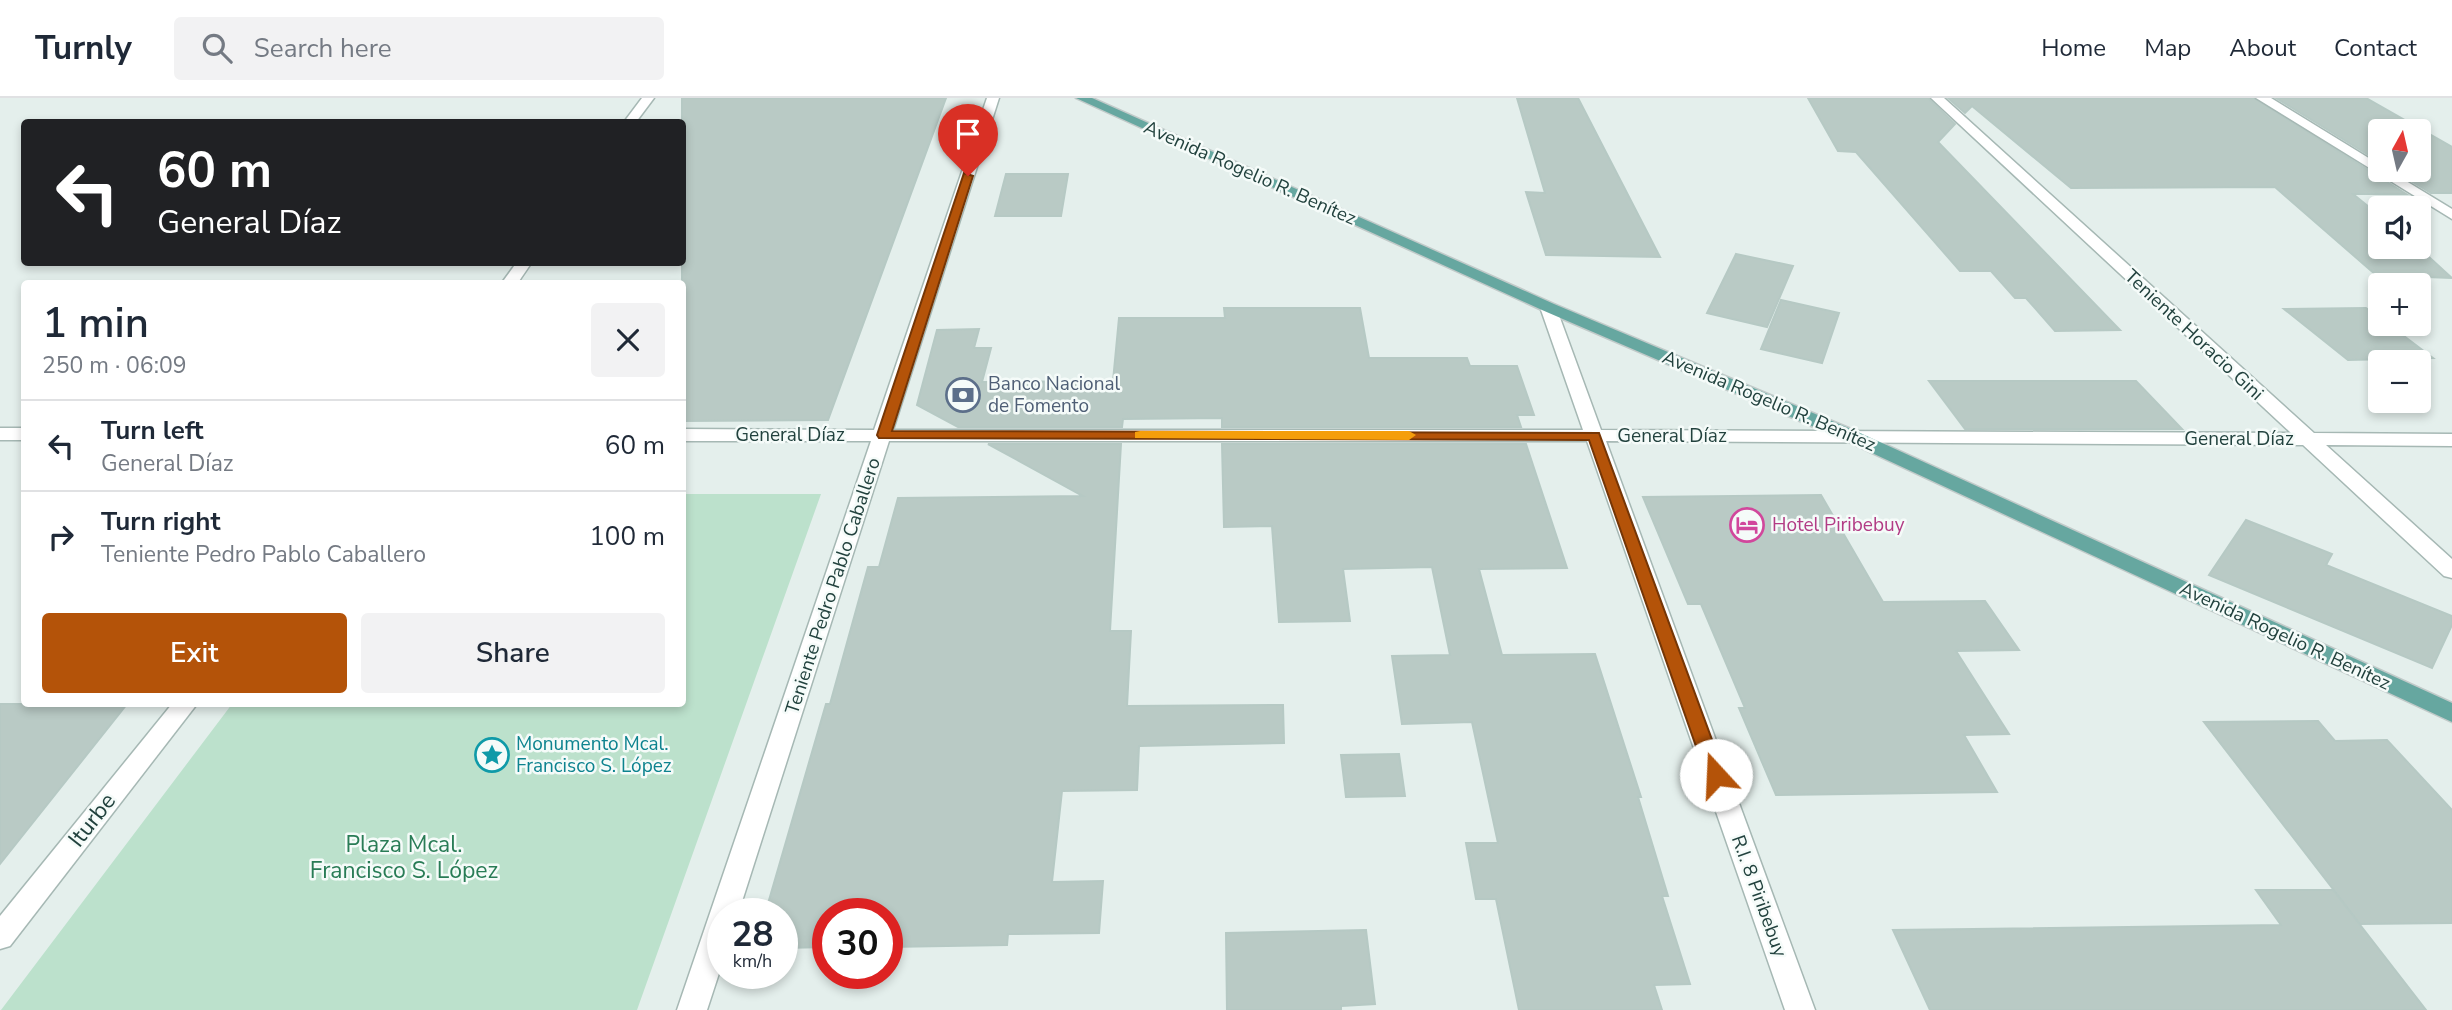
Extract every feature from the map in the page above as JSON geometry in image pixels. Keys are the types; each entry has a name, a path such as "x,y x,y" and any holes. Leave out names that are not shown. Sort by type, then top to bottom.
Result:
{"main road":[{"name":"Avenida Rogelio R. Benítez","path":"1082,98 1548,307 1852,436 2452,713"}],"street":[{"path":"632,119 648,98"},
{"name":"Teniente Pedro Pablo Caballero","path":"729,898 993,98"},
{"name":"Teniente Horacio Gini","path":"1937,98 2452,571"},
{"path":"2262,98 2452,215"},
{"name":"R.I. 8 Piribebuy","path":"1548,307 1800,1010"},
{"path":"0,434 21,434"},
{"name":"General Díaz","path":"686,435 1852,436 2452,440"},
{"name":"Iturbe","path":"0,937 182,707"},
{"name":"Teniente Pedro Pablo Caballero","path":"692,1010 707,965"}],"green space":[{"name":"Plaza Mcal. Francisco S. López","path":"686,494 821,494 637,1010 1,1010 230,707 686,707"}],"building":[{"path":"682,98 946,98 828,420 686,421 686,280 682,280 682,266 686,266 686,119 682,119"},
{"path":"1517,98 1578,98 1660,257 1546,255 1526,192 1545,193"},
{"path":"1808,98 1928,98 1955,124 1938,142 2120,330 2055,331 2026,298 2015,298 1991,271 1960,271 1856,152 1838,151"},
{"path":"1948,98 2254,98 2368,170 2368,182 2387,182 2406,194 2353,194 2368,206 2368,259 2431,259 2452,278 2431,277 2431,273 2374,273 2275,187 2071,188 1972,106 1965,113"},
{"path":"2276,98 2366,98 2403,119 2368,119 2368,155"},
{"path":"2431,135 2452,147 2452,193 2431,193 2413,182 2431,182"},
{"path":"1006,174 1068,174 1061,216 995,216"},
{"path":"1736,254 1793,266 1767,327 1707,313"},
{"path":"1781,300 1839,313 1822,363 1761,349"},
{"path":"1224,308 1360,308 1369,358 1467,358 1470,366 1517,366 1534,415 1517,415 1521,427 1222,427 1222,418 1123,419 1122,427 958,427 917,405 937,330 979,329 974,348 991,348 982,382 1113,381 1119,318 1225,318"},
{"path":"2366,308 2368,336 2404,336 2422,350 2368,350 2368,360 2348,360 2284,309"},
{"path":"1929,381 2136,381 2182,429 1965,429"},
{"path":"988,444 1121,444 1110,631 1131,631 1127,706 1283,705 1284,743 1139,746 1137,790 1062,791 1052,882 1103,881 1099,933 1008,934 1007,945 903,947 903,898 812,898 812,947 798,948 798,898 770,898 826,704 830,704 868,567 879,567 898,498 1083,496"},
{"path":"1222,444 1526,444 1567,568 1479,569 1502,655 1595,654 1641,797 1638,797 1668,896 1662,896 1690,984 1654,985 1662,1010 1519,1010 1496,899 1476,899 1466,843 1498,843 1472,722 1402,724 1392,656 1450,655 1432,567 1343,569 1350,621 1279,622 1272,526 1224,527"},
{"path":"1821,495 1883,602 1985,601 2019,650 1956,651 2009,734 1964,735 1997,792 1776,795 1739,708 1745,708 1701,604 1688,604 1643,497"},
{"path":"2246,520 2332,554 2326,565 2452,616 2452,625 2432,668 2209,575"},
{"path":"0,704 21,704 21,707 125,707 0,864"},
{"path":"2318,721 2335,741 2387,740 2452,810 2452,923 2360,924 2204,722"},
{"path":"1399,754 1405,796 1346,797 1341,755"},
{"path":"2256,890 2333,890 2426,1010 1930,1010 1893,930 2281,925"},
{"path":"1366,930 1375,1004 1341,1006 1341,1010 1227,1010 1226,933"}],"slow traffic":[{"path":"1140,435 1409,435"}],"place":[{"name":"Banco Nacional de Fomento","path":"963,395"},
{"name":"Hotel Piribebuy","path":"1747,525"},
{"name":"Monumento Mcal. Francisco S. López","path":"492,755"}],"route":[{"path":"968,176 884,435 1594,436 1716,775"}]}
